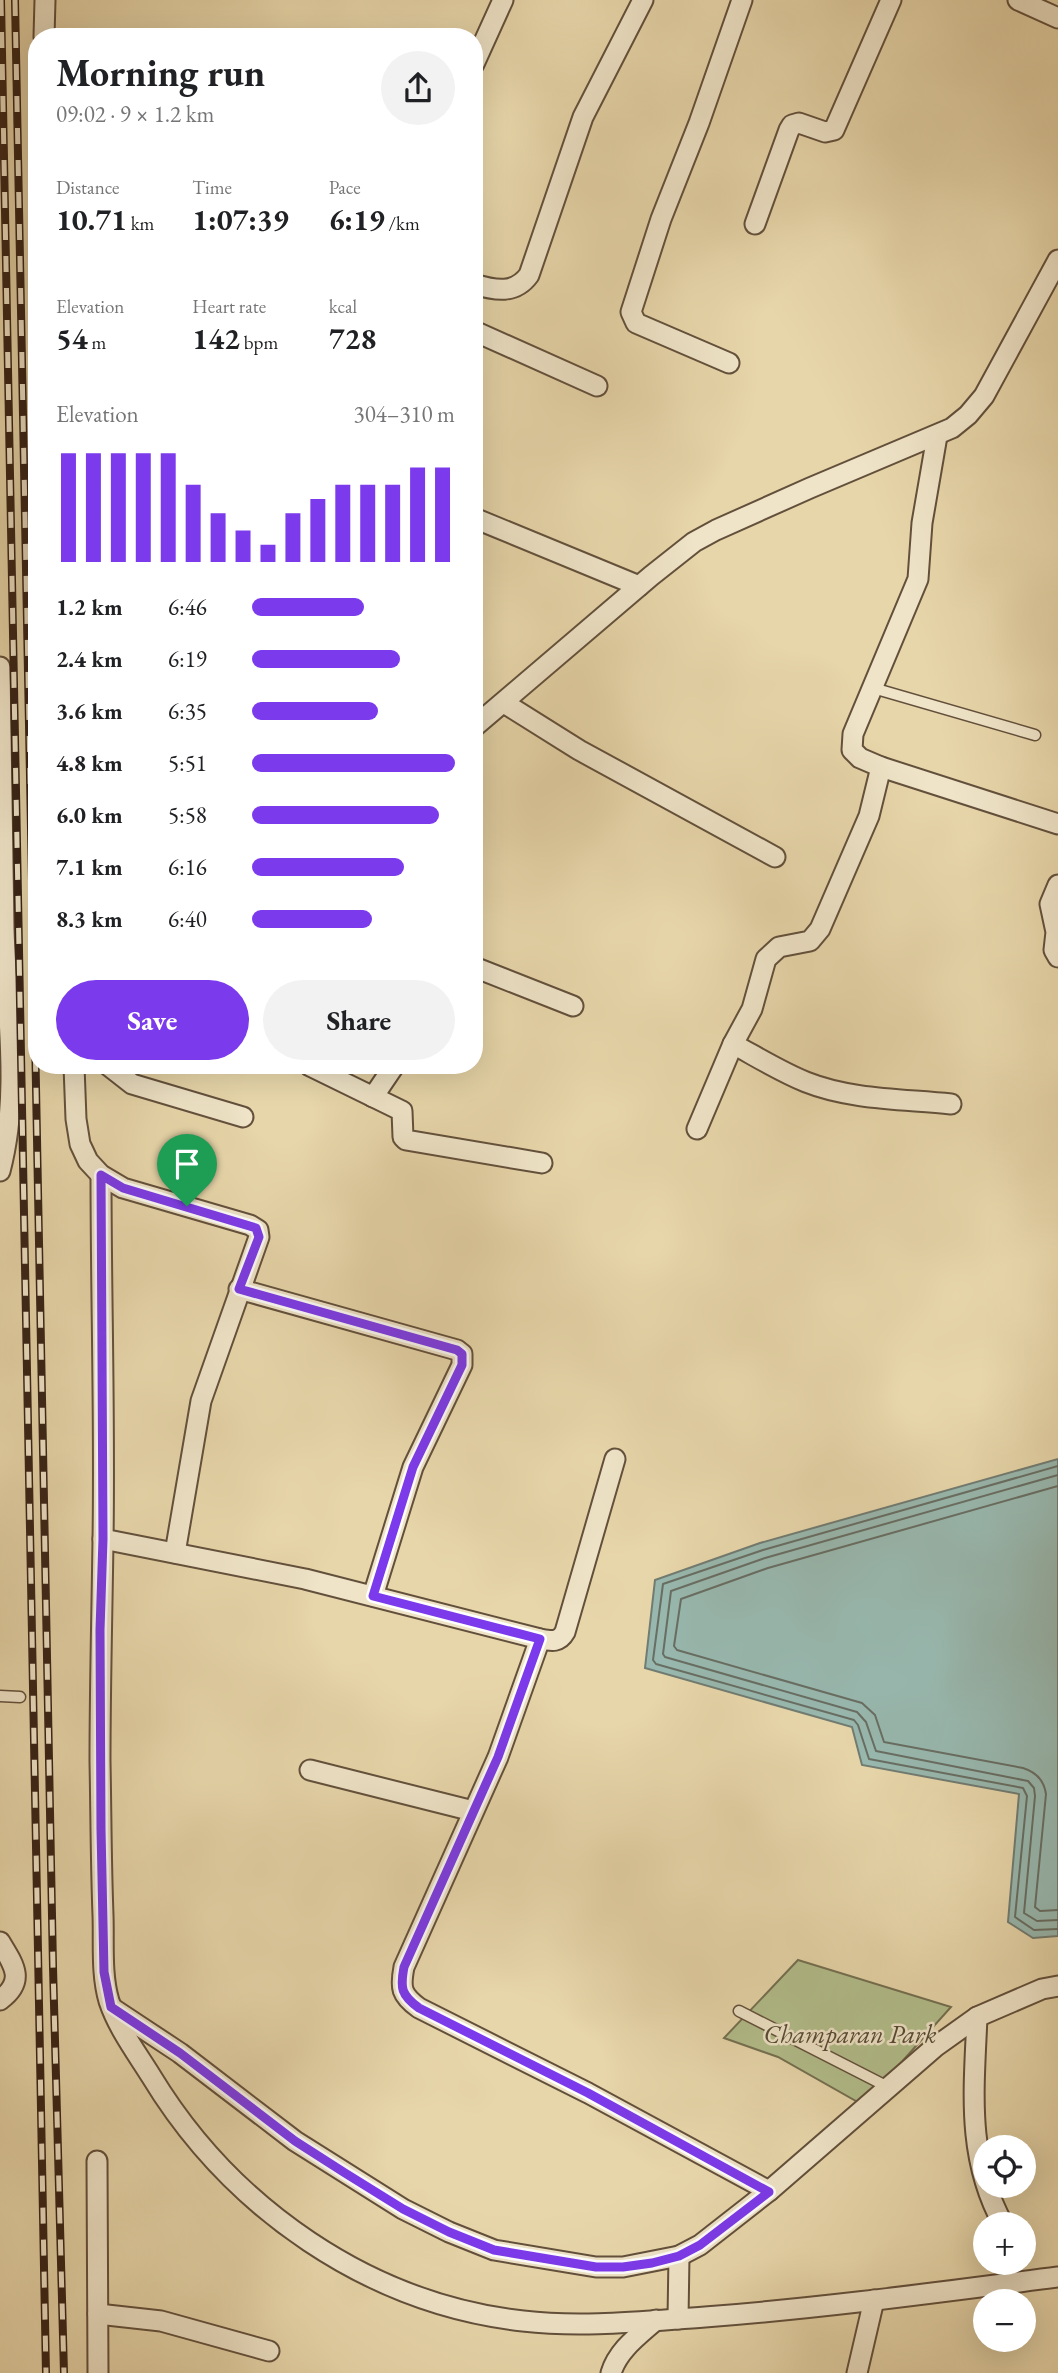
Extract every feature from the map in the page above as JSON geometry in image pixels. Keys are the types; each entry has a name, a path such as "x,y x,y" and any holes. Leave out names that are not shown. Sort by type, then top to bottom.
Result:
{"street":[{"path":"44,28 45,0"},
{"path":"483,44 503,0"},
{"path":"483,286 506,290 516,288 529,275 583,117 643,0"},
{"path":"729,363 636,323 631,312 661,219 699,123 742,0"},
{"path":"755,224 789,130 799,123 825,132 834,130 891,0"},
{"path":"1018,0 1058,18"},
{"path":"483,720 694,542 952,428 968,415 984,396 1058,260"},
{"path":"483,335 597,386"},
{"path":"937,436 922,523 918,579 853,734 851,746 856,754 881,767 1058,824"},
{"path":"483,522 639,586"},
{"path":"0,667 2,927 10,1060 0,1171"},
{"path":"504,703 579,750 775,857"},
{"path":"697,1129 733,1044 752,1009 766,959 779,947 810,941 817,935 869,816 881,767"},
{"path":"1058,885 1050,904 1056,929 1054,950 1058,957"},
{"path":"483,971 573,1006"},
{"path":"733,1044 806,1081 830,1089 951,1104"},
{"path":"75,1074 76,1119 80,1144 88,1161 101,1175 123,1188 256,1228 259,1237 201,1401 175,1553"},
{"path":"119,1074 132,1084 243,1117"},
{"path":"326,1074 403,1112 403,1138 406,1140 542,1163"},
{"path":"373,1097 389,1074"},
{"path":"101,1175 103,1539 100,1630 104,1972 111,2007 163,2097 214,2161 284,2225 353,2268 404,2292 467,2311 520,2321 566,2324 775,2312 874,2300 1003,2275"},
{"path":"239,1289 457,1350 462,1354 462,1365 413,1467 373,1596"},
{"path":"103,1539 305,1579 540,1639 559,1640 565,1632 615,1459"},
{"path":"540,1639 498,1757 404,1967 404,1995 419,2008 588,2093 769,2192"},
{"path":"310,1770 473,1811"},
{"path":"0,1942 11,1961 15,1978 13,1990 0,2000"},
{"path":"111,2007 180,2053 295,2141 403,2209 494,2250 596,2267 623,2267 679,2256 700,2245 769,2192 935,2047 977,2017 1042,1989 1058,1986"},
{"path":"977,2017 974,2131 986,2190 997,2212"},
{"path":"97,2161 98,2373"},
{"path":"678,2319 679,2256"},
{"path":"1036,2274 1058,2277"},
{"path":"857,2373 874,2300"},
{"path":"98,2314 169,2322 268,2351"},
{"path":"611,2373 625,2348 656,2320"}],"lane":[{"path":"873,688 1035,735"},
{"path":"0,1696 20,1697"},
{"path":"739,2011 888,2087"}],"green space":[{"name":"Champaran Park","path":"798,1960 951,2007 863,2105 778,2057 724,2038"}],"water":[{"path":"1058,1459 1058,1936 1033,1938 1008,1922 1019,1794 862,1765 852,1727 645,1668 655,1580 760,1543"}],"railway":[{"path":"1,0 46,2373"},
{"path":"15,0 28,673"},
{"path":"36,1074 53,1967 64,2373"}],"route":[{"path":"101,1175 123,1188 187,1206 250,1225 258,1230 259,1237 239,1289 457,1350 462,1354 462,1365 413,1467 373,1596 540,1639 498,1757 404,1967 402,1987 408,2000 419,2008 588,2093 769,2192 700,2245 679,2256 623,2267 596,2267 494,2250 449,2232 403,2209 295,2141 180,2053 111,2007 104,1972 101,1829 101,1175"}]}
